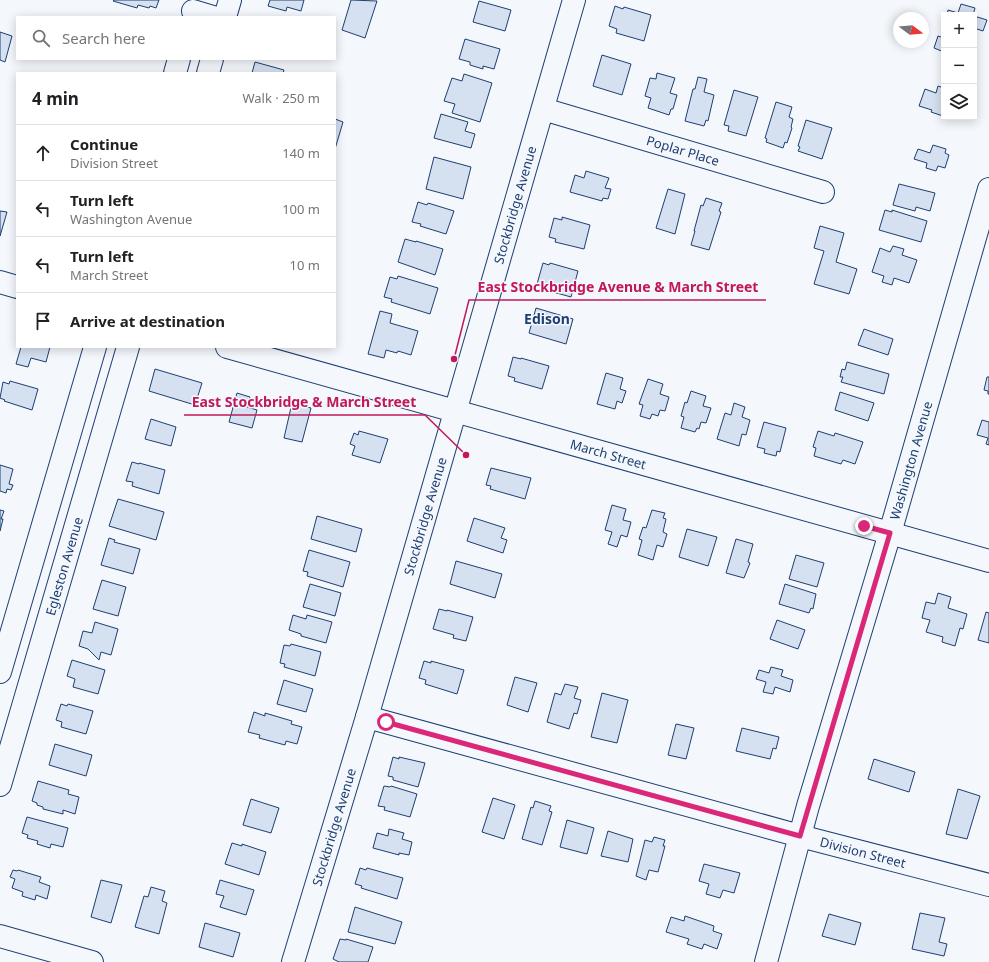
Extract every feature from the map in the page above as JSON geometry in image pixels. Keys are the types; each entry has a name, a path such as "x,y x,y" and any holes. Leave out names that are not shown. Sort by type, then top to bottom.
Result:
{"street":[{"path":"225,16 230,0"},
{"name":"Stockbridge Avenue","path":"293,962 367,717 574,0"},
{"path":"175,72 179,60"},
{"path":"208,72 212,60"},
{"name":"Poplar Place","path":"543,109 823,192"},
{"name":"Washington Avenue","path":"766,962 800,836 890,533 989,189"},
{"path":"0,282 16,287"},
{"path":"0,672 95,348"},
{"name":"Egleston Avenue","path":"0,784 128,348"},
{"name":"March Street","path":"230,348 989,561"},
{"path":"18,611 48,620"},
{"name":"Division Street","path":"367,717 800,836 989,885"},
{"path":"0,936 92,962"}],"building":[{"path":"159,0 156,8 138,5 137,8 113,1"},
{"path":"270,0 304,0 301,11 287,7 286,11 268,6"},
{"path":"351,0 377,1 365,38 342,30"},
{"path":"479,1 511,10 505,31 473,22"},
{"path":"961,4 975,8 974,12 958,12"},
{"path":"615,6 623,9 624,7 651,15 644,41 616,33 617,29 609,26"},
{"path":"977,17 987,20 983,31 977,29"},
{"path":"0,32 12,36 5,62 0,60"},
{"path":"938,36 941,37 941,51 934,48"},
{"path":"465,39 500,49 494,69 483,66 483,69 470,65 470,62 459,59"},
{"path":"602,55 631,64 622,95 593,86"},
{"path":"255,62 284,70 283,72 252,72"},
{"path":"657,73 675,78 670,93 677,95 673,109 671,109 669,115 648,108 651,98 645,96 650,78 656,79"},
{"path":"464,74 492,83 480,122 452,113 455,104 444,101 452,78 462,81"},
{"path":"698,77 707,79 704,92 714,95 708,121 706,120 704,126 685,121 693,89 695,89"},
{"path":"938,86 941,87 941,115 931,112 932,110 919,106 925,89 936,93"},
{"path":"734,90 758,97 746,136 728,131 729,126 724,125"},
{"path":"776,102 792,107 789,117 793,119 792,128 787,143 785,142 783,148 766,142 767,139 765,138"},
{"path":"441,114 468,122 465,131 475,134 471,148 434,138"},
{"path":"336,119 343,122 336,146"},
{"path":"806,120 832,128 822,159 798,151 800,147 798,146"},
{"path":"933,145 946,149 945,153 949,155 945,168 938,166 936,171 926,168 927,163 914,159 918,149 930,153"},
{"path":"434,157 471,167 463,199 426,189"},
{"path":"586,171 609,178 605,188 611,189 608,199 603,198 602,201 570,192 575,175 584,178"},
{"path":"899,184 935,193 930,211 916,207 915,211 893,205"},
{"path":"668,189 685,194 675,234 656,228"},
{"path":"706,198 722,203 719,211 721,212 709,250 691,245 701,205 703,206"},
{"path":"418,202 427,205 428,203 454,211 446,234 412,222"},
{"path":"885,210 892,212 892,210 927,221 921,242 879,230"},
{"path":"0,211 7,212 0,236"},
{"path":"562,217 590,225 584,249 555,242 556,239 549,237 554,218 562,220"},
{"path":"820,226 844,233 836,262 857,269 849,294 814,284 824,251 814,248"},
{"path":"405,239 443,249 435,275 398,262"},
{"path":"893,246 904,249 902,255 917,260 909,283 894,278 892,285 882,282 884,276 872,272 880,248 890,252"},
{"path":"543,263 549,265 550,263 578,271 571,297 542,289 543,286 537,284"},
{"path":"398,276 438,288 430,314 391,302 392,299 384,297 390,277 397,279"},
{"path":"536,308 573,319 566,344 529,333"},
{"path":"380,311 392,314 390,323 418,331 411,355 398,351 397,353 386,350 384,358 368,354"},
{"path":"864,329 893,339 888,355 858,345"},
{"path":"21,348 50,348 46,362 31,358 28,367 16,364"},
{"path":"513,357 549,366 542,389 514,381 515,378 508,376"},
{"path":"847,362 889,374 884,394 841,382 843,377 840,377 842,369 845,370"},
{"path":"155,369 202,383 195,405 149,391"},
{"path":"606,373 623,378 620,389 626,391 622,403 617,401 615,409 597,404"},
{"path":"987,377 989,377 989,394 988,391 984,390"},
{"path":"648,379 663,384 660,394 669,397 665,411 660,410 658,416 652,414 650,419 640,416 643,405 639,404"},
{"path":"10,381 38,389 32,410 4,401 5,400 0,398 3,382 9,384"},
{"path":"691,391 706,396 703,406 711,408 706,423 701,422 699,429 697,428 695,432 681,428 684,417 681,416 685,402 687,403"},
{"path":"840,392 874,403 868,421 835,410"},
{"path":"237,393 250,397 247,407 257,410 252,428 229,422"},
{"path":"292,403 311,408 302,442 284,438"},
{"path":"734,403 745,407 742,417 750,420 746,435 742,434 739,446 717,439 725,413 731,415"},
{"path":"151,419 176,427 171,446 145,439"},
{"path":"982,420 989,422 989,445 986,444 988,438 977,435"},
{"path":"764,422 786,428 780,452 777,451 776,456 764,453 765,449 757,447"},
{"path":"359,431 388,439 380,463 352,455 355,446 350,444 354,433 358,435"},
{"path":"818,431 834,436 835,433 863,442 855,464 843,460 841,464 814,456 816,448 813,447"},
{"path":"132,462 165,470 159,494 132,486 133,482 126,481"},
{"path":"0,465 13,469 9,484 13,485 11,490 7,489 6,493 0,491"},
{"path":"491,468 531,478 525,499 490,489 491,486 486,485"},
{"path":"118,499 164,512 156,540 109,526"},
{"path":"612,505 626,509 623,520 631,522 627,537 621,535 617,547 608,544 612,532 605,530"},
{"path":"0,510 4,511 1,519 3,519 0,531"},
{"path":"652,510 665,513 663,518 666,519 663,532 667,534 663,547 657,545 653,560 638,555 642,540 639,539 643,527 646,528"},
{"path":"317,516 362,529 356,552 311,539"},
{"path":"474,518 505,528 501,538 507,540 503,553 467,541"},
{"path":"687,529 717,537 708,566 679,557"},
{"path":"109,538 115,540 114,542 140,549 133,574 101,565"},
{"path":"736,539 753,544 748,562 750,563 744,578 726,573"},
{"path":"309,550 350,562 343,587 307,576 308,572 303,571"},
{"path":"796,555 824,563 817,587 789,579"},
{"path":"456,561 502,574 495,598 450,584"},
{"path":"102,580 126,587 118,616 93,609"},
{"path":"310,584 341,593 335,616 303,607"},
{"path":"785,584 816,594 813,609 811,608 809,613 779,604"},
{"path":"938,593 951,597 948,608 967,614 963,629 960,628 955,646 942,642 943,637 926,632 930,620 922,618 926,602 935,604"},
{"path":"439,609 473,617 466,641 453,638 454,635 433,629"},
{"path":"986,612 989,613 989,643 978,640"},
{"path":"293,615 306,619 307,615 332,622 326,643 301,636 301,634 289,630"},
{"path":"777,620 805,630 798,649 770,639"},
{"path":"95,622 118,629 111,655 101,652 99,660 88,649 79,646 83,631 92,633"},
{"path":"291,644 321,652 315,676 284,667 285,664 280,663 284,645 290,646"},
{"path":"72,660 105,670 98,694 73,687 75,679 67,676"},
{"path":"424,661 431,663 431,661 464,670 457,694 425,684 426,680 419,678"},
{"path":"771,667 783,670 781,676 793,680 790,692 775,687 773,694 763,692 766,682 756,679 759,670 769,673"},
{"path":"515,677 537,683 528,712 507,705"},
{"path":"284,680 313,689 306,712 277,704"},
{"path":"565,684 578,687 574,698 581,700 577,714 574,713 569,729 547,722 555,693 561,695"},
{"path":"602,693 628,700 617,743 591,737"},
{"path":"61,704 67,706 68,704 93,711 86,734 61,727 62,722 56,720"},
{"path":"254,712 265,716 265,713 292,721 291,724 302,727 297,744 286,741 285,745 259,738 260,735 248,732"},
{"path":"676,724 694,728 686,759 668,755"},
{"path":"742,728 779,737 776,749 773,748 770,759 736,751"},
{"path":"55,744 92,755 86,776 49,765"},
{"path":"393,757 425,763 418,787 393,780 393,777 388,776"},
{"path":"874,759 915,772 909,792 868,779"},
{"path":"38,781 69,790 68,794 79,797 75,814 63,810 63,814 43,809 43,807 32,801"},
{"path":"384,786 391,786 417,794 410,817 384,810 385,807 378,806"},
{"path":"958,789 980,796 967,839 946,834"},
{"path":"493,798 515,805 504,839 482,832"},
{"path":"251,799 279,808 271,833 243,825"},
{"path":"535,801 551,806 549,811 552,812 542,845 522,839 531,807 533,808"},
{"path":"27,817 68,828 63,847 51,844 50,848 37,844 38,841 27,838 28,835 22,833"},
{"path":"567,820 594,828 587,854 560,847"},
{"path":"389,829 404,833 402,839 412,842 409,855 399,853 399,855 373,848 377,833 388,836"},
{"path":"608,831 633,839 628,862 601,856"},
{"path":"654,837 665,840 663,846 665,846 658,872 649,870 646,880 636,876 645,840 652,842"},
{"path":"232,843 242,846 242,844 266,852 259,875 225,864"},
{"path":"704,864 740,873 734,893 723,890 720,898 706,894 709,884 699,881"},
{"path":"360,868 366,870 367,868 403,878 397,899 361,888 362,886 355,884"},
{"path":"13,870 18,870 41,877 39,882 50,886 47,899 36,895 35,900 22,896 23,892 12,888 15,879 10,877"},
{"path":"101,880 122,885 111,923 91,917"},
{"path":"220,880 254,890 246,915 220,907 224,896 216,894"},
{"path":"151,887 165,891 162,901 167,903 159,934 135,927 144,896 148,897"},
{"path":"355,907 402,922 395,944 348,932"},
{"path":"920,913 945,918 939,942 947,944 944,956 912,949"},
{"path":"829,914 861,923 855,945 822,936"},
{"path":"685,916 714,926 713,931 722,934 717,949 704,944 702,949 687,944 689,939 666,932 671,917 684,921"},
{"path":"205,923 240,933 233,957 199,947"},
{"path":"340,939 346,939 373,947 368,962 339,962 333,959"}],"place":[{"name":"East Stockbridge Avenue & March Street","path":"454,359"},
{"name":"East Stockbridge & March Street","path":"466,455"}],"district":[{"name":"Edison","path":"547,319"}],"route":[{"path":"386,722 800,836 890,533 864,526"}]}
